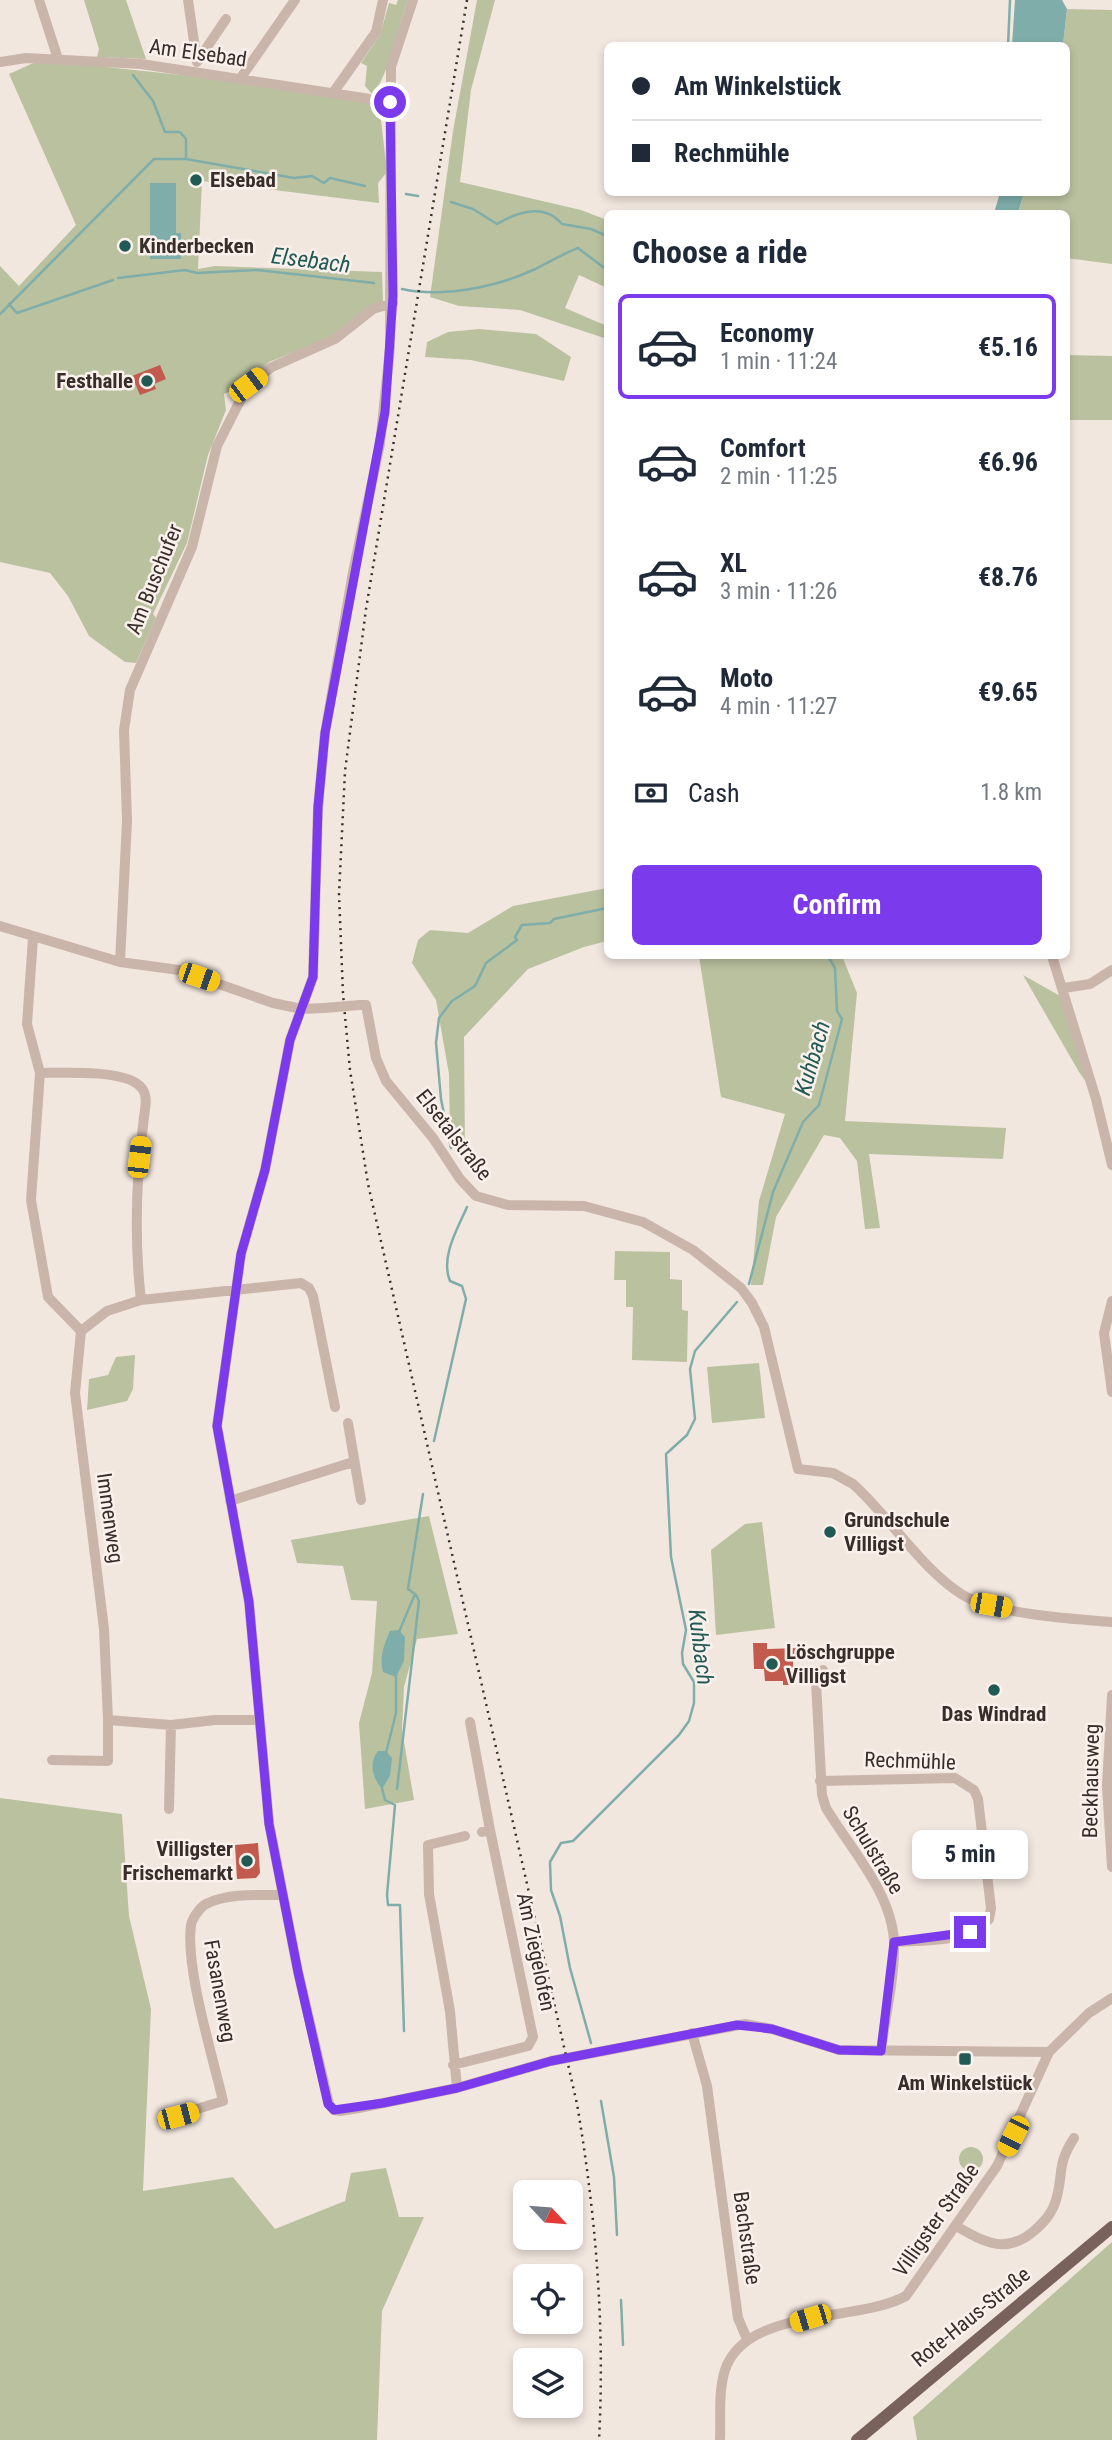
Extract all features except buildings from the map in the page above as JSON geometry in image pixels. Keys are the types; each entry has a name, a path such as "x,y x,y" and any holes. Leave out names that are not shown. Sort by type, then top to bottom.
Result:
{"main road":[{"name":"Rote-Haus-Straße","path":"857,2440 1112,2227"}],"street":[{"path":"39,0 58,59"},
{"path":"188,0 196,67"},
{"path":"240,79 295,0"},
{"path":"333,93 376,32 383,0"},
{"path":"413,0 391,67 393,303 380,444 353,572 325,733 318,807 313,977 290,1040 268,1157 233,1292 217,1426 249,1602 269,1824 281,1895 328,2104 334,2110 359,2108 457,2088 551,2061 692,2033 755,2025 823,2047 881,2051 1049,2052"},
{"path":"196,67 226,19"},
{"name":"Am Elsebad","path":"0,62 17,58 58,59 196,67 240,79 390,102"},
{"name":"Am Buschufer","path":"120,961 127,821 124,730 130,690 192,547 217,446 248,385 272,367 335,339 373,309 393,303"},
{"name":"Elsetalstraße","path":"0,926 33,938 120,961 179,970 273,1003 302,1009 363,1005 376,1058 386,1081 433,1138 460,1179 476,1196 508,1205 584,1206 643,1222 693,1250 741,1288 764,1327 798,1469 833,1473 853,1484 964,1596 1022,1611 1112,1622"},
{"path":"33,938 27,1024 40,1073 31,1200 38,1253 48,1297 81,1331 107,1311 141,1300 301,1283 309,1289 335,1407"},
{"path":"1053,959 1064,988 1112,1165"},
{"path":"1064,988 1090,984 1112,970"},
{"path":"40,1073 96,1074 135,1082 143,1090 147,1100 139,1157 136,1254 141,1300"},
{"path":"1112,1301 1104,1333 1112,1392"},
{"name":"Immenweg","path":"52,1760 108,1761 104,1629 75,1393 81,1331"},
{"path":"348,1423 361,1500"},
{"path":"230,1501 353,1462"},
{"name":"Schulstraße","path":"823,1670 816,1682 820,1781 826,1808 888,1911 894,1942 881,2051"},
{"name":"Beckhausweg","path":"1112,1695 1112,1867"},
{"path":"108,1720 171,1725 215,1720 259,1720"},
{"name":"Am Ziegelofen","path":"453,2065 528,2046 533,2037 486,1831 470,1722"},
{"path":"169,1809 171,1725"},
{"name":"Rechmühle","path":"820,1781 955,1778 974,1790 978,1799 991,1908 989,1919 983,1926 960,1935 894,1942"},
{"path":"457,2088 450,2011 429,1894 428,1845 465,1836"},
{"name":"Fasanenweg","path":"162,2120 223,2101 195,1973 190,1943 191,1922 204,1905 237,1896 281,1895"},
{"name":"Villigster Straße","path":"747,2339 810,2318 888,2305 916,2286 997,2166 1049,2052 1089,2013 1112,1998"},
{"name":"Bachstraße","path":"692,2033 707,2086 738,2318 747,2339"},
{"path":"956,2225 998,2246 1011,2245 1027,2236 1048,2218 1056,2200 1062,2157 1074,2138"},
{"path":"720,2440 724,2372 731,2356 747,2339"}],"green space":[{"path":"84,0 126,0 146,59 97,57 99,49"},
{"path":"398,0 408,0 389,62 373,95 365,86 367,66 361,63 380,35 389,3 396,5"},
{"path":"477,0 495,0 471,90 460,182 581,210 604,219 604,287 579,275 565,308 604,325 604,338 520,310 459,306 430,297 453,131"},
{"path":"1067,9 1112,10 1112,264 1070,259 1070,210 1019,210 1023,196 1070,196 1070,42 1063,42"},
{"path":"40,60 238,81 379,103 387,172 378,183 379,203 202,181 198,269 215,266 382,272 383,301 332,337 269,362 247,384 224,394 226,410 208,455 187,543 153,614 156,618 136,663 125,662 89,636 68,596 50,573 0,562 0,266 19,286 76,225 9,74"},
{"path":"479,329 536,334 571,357 564,381 471,360 425,357 427,342 448,332"},
{"path":"1070,355 1112,356 1112,420 1070,420"},
{"path":"604,889 604,942 528,969 464,1037 465,1153 450,1135 449,1074 436,1000 412,963 418,940 430,930 468,933 513,906"},
{"path":"699,959 843,959 857,993 845,1121 1006,1128 1003,1159 869,1154 880,1228 865,1229 857,1161 840,1138 824,1135 776,1217 763,1285 751,1285 759,1201 785,1114 721,1097"},
{"path":"1023,975 1062,997 1089,1086 1079,1072"},
{"path":"615,1251 670,1252 670,1279 682,1280 682,1310 688,1311 687,1362 632,1360 633,1307 626,1307 626,1280 614,1280"},
{"path":"135,1355 133,1389 127,1401 87,1410 89,1379 108,1375 116,1357"},
{"path":"759,1363 765,1418 712,1423 707,1367"},
{"path":"429,1516 458,1634 417,1639 404,1687 402,1730 414,1800 365,1809 359,1723 372,1673 377,1601 351,1600 343,1566 297,1563 291,1540"},
{"path":"762,1522 775,1628 716,1635 711,1550 745,1524"},
{"path":"0,1798 122,1814 129,1916 151,2009 143,2191 233,2177 275,2229 345,2201 351,2173 386,2168 399,2217 424,2217 382,2311 377,2440 0,2440"},
{"path":"966,2147 976,2147 983,2154 983,2164 976,2171 966,2171 959,2164 959,2154"},
{"path":"1112,2242 1112,2440 917,2440 913,2417"}],"water":[{"path":"1015,0 1062,0 1067,9 1063,42 1012,42"},
{"path":"150,183 176,183 176,233 181,233 181,259 150,259"},
{"path":"999,196 1023,196 1019,210 995,210"},
{"path":"399,1630 405,1637 404,1661 396,1677 383,1672 382,1656 390,1631"},
{"path":"378,1751 386,1751 392,1758 390,1776 382,1789 373,1771 373,1761"}],"waterway":[{"name":"Elsebach","path":"1008,42 1010,0"},
{"path":"133,75 153,101 165,132 180,132 186,139 186,159"},
{"path":"0,314 154,159 186,159 294,178 312,176 324,183 330,178 365,186"},
{"path":"406,194 418,196"},
{"path":"451,202 473,209 497,224 522,213 539,211 555,217 562,224 591,229 604,235"},
{"name":"Elsebach","path":"402,289 435,292 486,286 533,270 578,248 604,268"},
{"name":"Elsebach","path":"118,278 185,270 197,273 257,270 374,283"},
{"name":"Elsebach","path":"9,304 17,313 113,280"},
{"path":"451,1148 441,1099 436,1043 439,1018 452,1001 475,986 486,963 517,940 515,937 522,925 550,923 554,919 604,909"},
{"name":"Kuhbach","path":"749,1284 773,1192 803,1122 819,1105 842,1019 837,1011 835,968 830,959"},
{"path":"434,1441 466,1299 462,1286 450,1281 447,1262 451,1243 467,1207"},
{"name":"Kuhbach","path":"591,2043 570,1968 560,1916 551,1890 550,1862 561,1843 573,1841 679,1735 689,1721 694,1703 694,1682 683,1664 686,1630 671,1557 666,1454 687,1435 695,1419 690,1369 695,1351 737,1302"},
{"path":"399,1632 415,1594 408,1589 423,1494"},
{"path":"397,1789 419,1601 416,1595"},
{"path":"386,1753 396,1713 396,1674"},
{"path":"382,1788 385,1800 395,1805 387,1895 388,1905 400,1905 404,2031"},
{"name":"Kuhbach","path":"601,2101 614,2177 617,2235"},
{"name":"Kuhbach","path":"621,2300 623,2345"}],"railway":[{"path":"467,0 366,609 345,771 339,894 343,994 350,1070 368,1184 577,2104 594,2229 600,2313 599,2440"}],"place":[{"name":"Elsebad","path":"196,180"},
{"name":"Kinderbecken","path":"125,246"},
{"name":"Festhalle","path":"147,381"},
{"name":"Grundschule Villigst","path":"830,1532"},
{"name":"Löschgruppe Villigst","path":"772,1664"},
{"name":"Das Windrad","path":"994,1690"},
{"name":"Villigster Frischemarkt","path":"247,1861"},
{"name":"Am Winkelstück","path":"965,2059"}],"route":[{"path":"390,102 393,296 385,412 333,675 325,733 318,807 313,977 308,998 297,1017 290,1040 265,1170 241,1254 233,1292 217,1426 249,1602 269,1824 281,1895 328,2104 334,2110 341,2111 359,2108 457,2088 551,2061 745,2024 772,2029 823,2047 881,2051 894,1942 950,1937 970,1932"}]}
